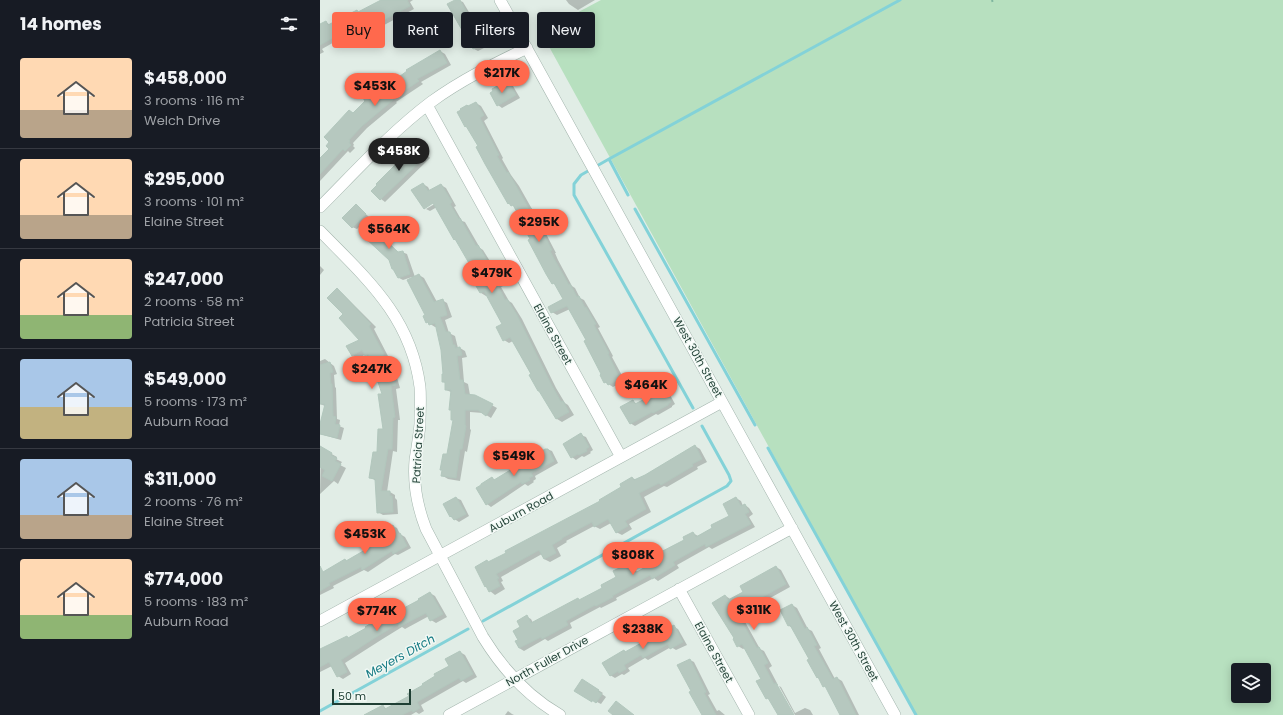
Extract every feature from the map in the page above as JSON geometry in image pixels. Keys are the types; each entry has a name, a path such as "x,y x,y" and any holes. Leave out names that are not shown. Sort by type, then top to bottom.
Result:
{"street":[{"name":"West 30th Street","path":"500,0 507,12"},
{"name":"West 30th Street","path":"527,48 895,715"},
{"path":"320,207 389,137 427,105 467,78 527,48"},
{"name":"Elaine Street","path":"427,105 621,457"},
{"name":"Patricia Street","path":"320,232 382,296 400,324 410,346 417,369 420,398 419,432 415,470 416,492 419,510 426,529 485,641 499,661 514,679 533,697 560,715"},
{"name":"Auburn Road","path":"320,621 722,402"},
{"name":"North Fuller Drive","path":"449,715 792,528"},
{"name":"Elaine Street","path":"679,589 749,715"}],"green space":[{"path":"601,0 1283,0 1283,715 916,715 550,48 595,48 595,12 578,12"}],"building":[{"path":"381,0 407,0 410,6 399,12 393,12 393,15 385,20 385,12 358,12"},
{"path":"455,0 460,0 467,12 461,12 461,28 453,12 447,4"},
{"path":"326,21 328,25 332,23 332,38 320,45 320,24"},
{"path":"440,50 447,63 417,79 419,81 392,99 393,100 362,126 349,140 351,145 345,151 343,149 320,174 320,158 329,149 326,146 329,142 324,137 349,110 353,113 365,101 363,98 370,92 373,96 407,71 406,70"},
{"path":"508,82 516,95 497,106 490,93 493,91 492,89 499,85 500,87"},
{"path":"476,102 484,115 480,118 499,155 497,156 529,209 531,208 540,224 539,225 552,250 550,251 569,285 570,284 577,297 579,296 596,324 594,325 609,353 608,354 620,379 608,385 606,382 604,383 584,341 586,340 567,306 551,313 548,307 563,299 554,283 552,284 546,274 528,240 530,239 513,205 511,206 509,203 508,204 476,147 478,146 457,112 467,105 468,106"},
{"path":"416,144 427,155 380,200 371,191 377,185 376,184"},
{"path":"423,183 428,191 441,184 452,202 450,204 459,219 460,218 476,246 478,245 488,262 499,283 497,284 505,300 507,299 517,315 551,384 561,402 563,401 569,412 556,419 529,375 531,374 510,337 503,341 496,327 502,324 484,291 480,293 472,279 477,277 455,239 454,240 433,203 424,209 411,190"},
{"path":"356,204 366,214 352,228 342,218"},
{"path":"386,224 394,232 386,241 398,252 403,251 410,274 398,278 392,269 389,260 364,237 374,227 379,231"},
{"path":"419,274 434,302 443,299 447,315 440,317 446,332 450,332 455,348 460,347 462,355 457,356 460,380 463,380 465,394 475,395 493,404 486,416 478,410 465,410 466,426 462,449 460,449 456,478 441,476 442,470 440,470 443,454 447,454 453,420 451,420 451,410 449,410 451,390 445,390 445,382 442,382 443,374 441,350 435,323 429,325 428,322 426,323 423,316 425,315 407,280"},
{"path":"337,288 371,324 369,326 384,354 383,355 388,370 390,370 396,385 391,386 395,417 393,418 392,449 388,449 381,491 390,491 390,496 392,496 393,512 377,513 375,479 369,478 373,452 377,452 378,429 383,429 378,394 382,394 374,370 376,369 368,354 365,356 362,350 352,356 346,346 359,340 339,318 343,314 327,298"},
{"path":"330,362 333,372 330,373 332,384 333,416 336,417 335,424 340,425 337,438 320,434 320,424 325,404 320,404 320,365"},
{"path":"665,389 671,402 668,405 630,424 620,407 633,400 635,404"},
{"path":"581,433 589,447 586,449 587,451 571,458 563,444"},
{"path":"695,445 702,459 661,485 659,483 639,493 646,509 625,521 628,526 616,533 608,519 594,527 592,522 552,545 556,553 544,559 539,550 496,574 499,578 497,579 500,586 489,592 486,586 485,587 475,567 487,560 488,562 506,553 505,551 600,501 599,500 621,487 620,484 632,477 634,480 645,475"},
{"path":"320,446 332,453 331,455 337,458 335,461 341,464 332,481 322,476 325,470 320,467"},
{"path":"545,449 548,449 554,461 531,473 533,476 529,478 530,480 522,484 521,482 486,505 476,488 492,477 494,480"},
{"path":"456,497 466,514 454,520 451,516 450,517 443,504"},
{"path":"736,497 741,506 745,504 749,512 745,514 751,524 706,547 705,544 673,562 675,565 652,579 650,575 612,596 613,597 566,621 568,625 542,639 541,637 519,648 515,641 518,640 513,631 520,627 517,621 527,615 531,623 578,598 579,600 602,588 601,585 616,577 613,571 630,563 635,573 656,561 653,556 684,540 683,537 693,532 696,537 712,528 711,525 729,516 723,504"},
{"path":"393,525 398,534 400,533 407,546 393,554 392,551 362,570 361,567 329,583 330,585 320,591 320,566 323,572 345,559 346,561 365,550 363,544 366,539"},
{"path":"776,566 786,584 750,604 753,610 739,617 757,648 759,647 768,663 764,665 774,684 776,683 794,715 778,715 768,698 766,699 756,681 761,679 742,644 737,647 733,639 734,638 712,603 725,595 728,600 743,592 740,586"},
{"path":"430,592 443,614 430,621 426,613 399,627 398,624 376,637 341,660 347,672 337,677 329,662 320,667 320,649 347,636 348,638 375,621 401,607 402,609"},
{"path":"792,604 805,629 807,627 817,645 814,646 833,679 837,677 856,715 840,715 825,686 823,687 818,677 817,678 807,660 809,659 790,625 788,626 780,610"},
{"path":"674,625 683,642 670,649 668,644 643,658 641,655 624,665 626,669 619,673 618,671 610,676 602,663 624,650 625,652"},
{"path":"460,651 473,674 461,681 459,678 417,702 420,708 413,712 412,710 402,715 364,715 383,705 385,709 409,696 407,694 423,685 422,684 435,676 434,674 449,666 445,659"},
{"path":"690,659 706,692 704,693 716,715 702,715 689,692 691,691 677,665"},
{"path":"582,679 599,690 598,691 602,694 596,703 574,691"},
{"path":"616,701 634,715 613,715 608,711"}],"waterway":[{"path":"693,408 574,195 574,184 581,175 609,159 900,0"},
{"path":"609,159 628,195"},
{"path":"635,209 755,425"},
{"path":"483,621 727,486 731,481 729,475 702,426"},
{"path":"768,448 916,715"},
{"name":"Meyers Ditch","path":"320,711 468,629"}]}
